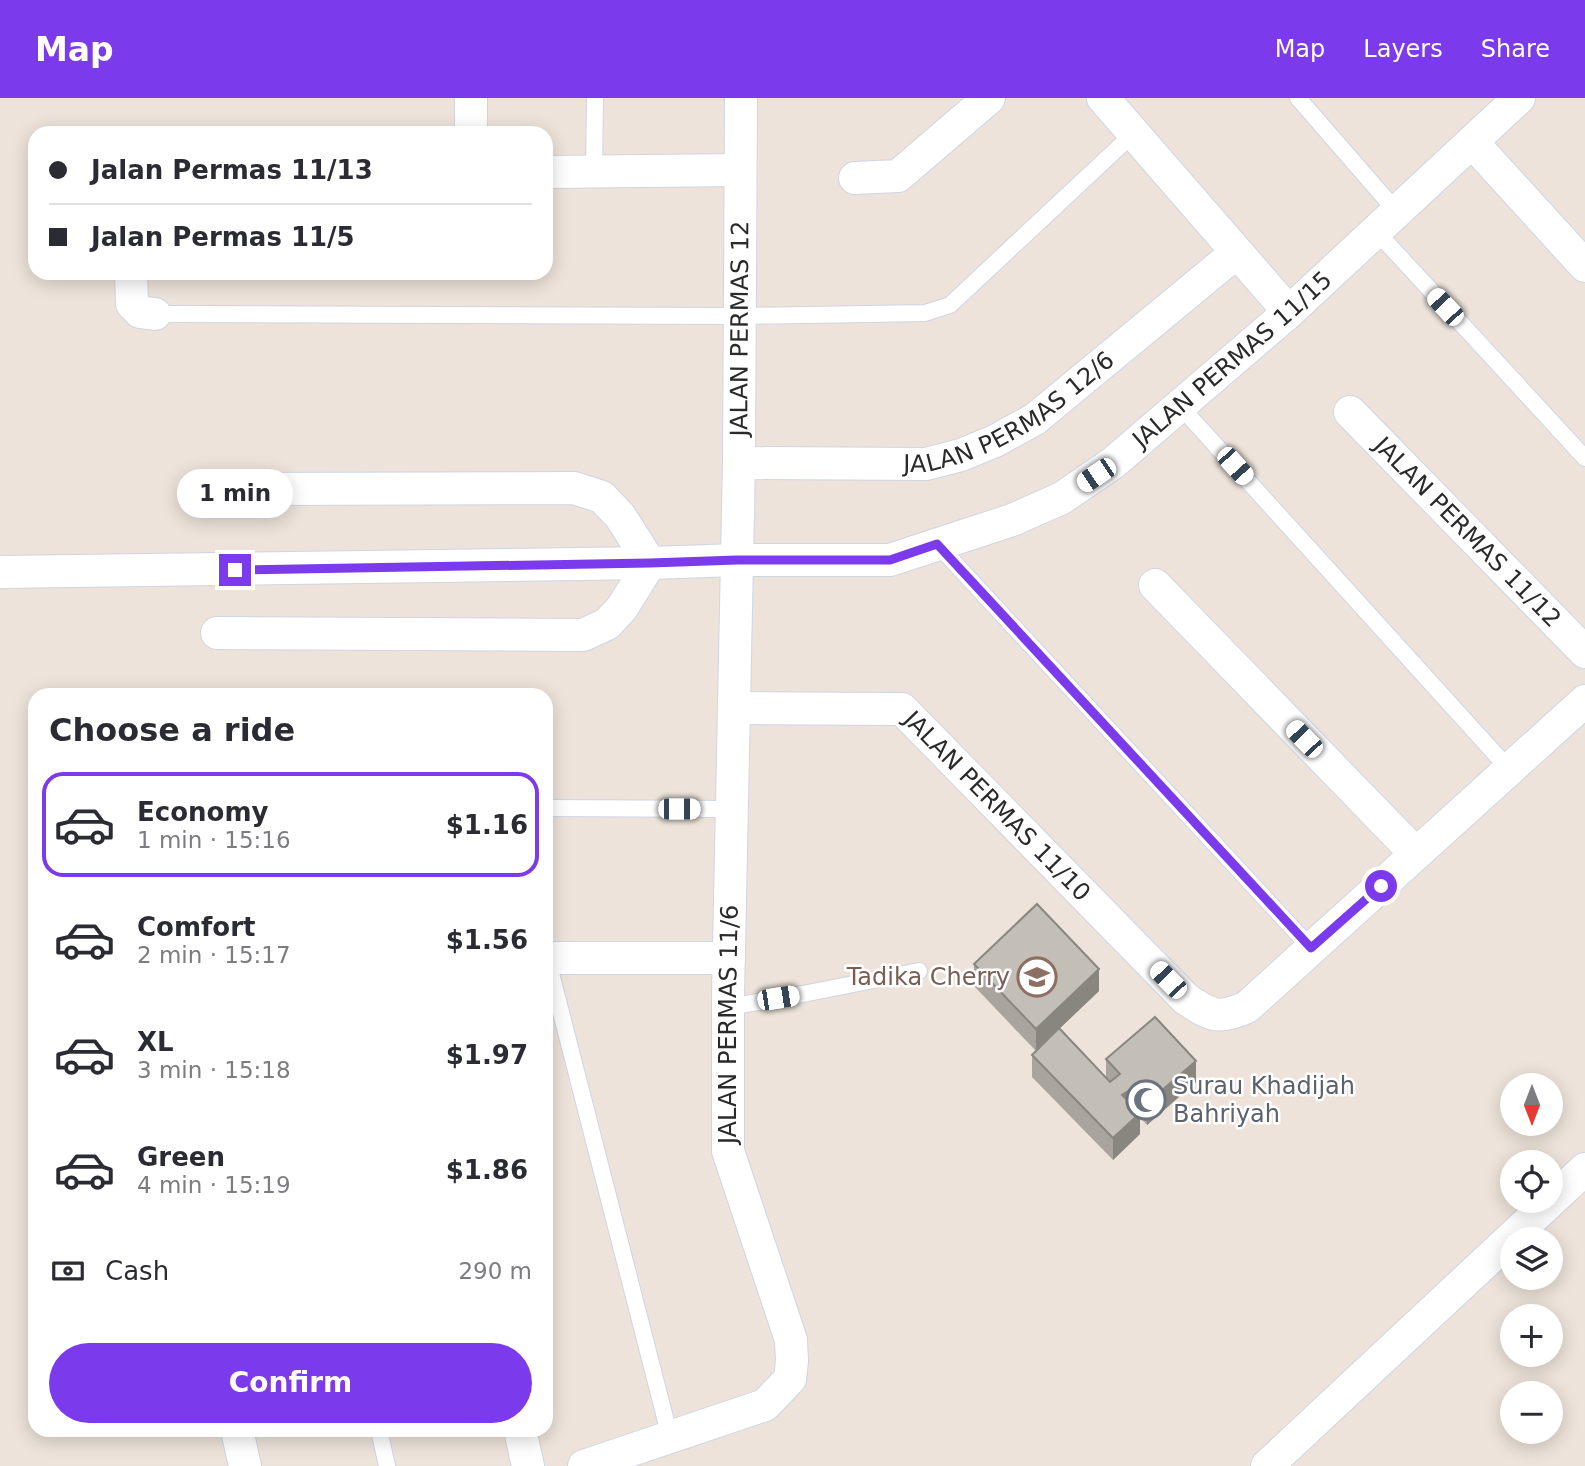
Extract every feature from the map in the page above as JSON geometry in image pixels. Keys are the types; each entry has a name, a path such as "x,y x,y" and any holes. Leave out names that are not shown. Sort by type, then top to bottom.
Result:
{"street":[{"path":"471,98 471,126"},
{"name":"JALAN PERMAS 12","path":"737,560 741,98"},
{"path":"855,178 898,176 989,98"},
{"path":"1103,98 1289,312"},
{"name":"JALAN PERMAS 11/15","path":"0,572 890,560 1012,520 1062,498 1113,463 1289,312 1519,98"},
{"path":"1472,142 1585,266"},
{"path":"553,172 740,170"},
{"name":"JALAN PERMAS 12/6","path":"739,463 926,464 961,455 995,441 1034,419 1236,253"},
{"path":"131,280 132,304 140,312 155,314"},
{"name":"JALAN PERMAS 11/12","path":"1350,412 1585,652"},
{"path":"217,633 583,635 607,624 622,608 650,563 620,516 601,496 574,488 219,489"},
{"name":"JALAN PERMAS 11/6","path":"584,1466 765,1405 790,1379 791,1340 728,1152 728,1007 737,560"},
{"path":"1156,585 1416,854"},
{"path":"1311,948 1585,701"},
{"name":"JALAN PERMAS 11/10","path":"734,708 902,709 1186,999 1215,1016 1231,1014 1247,1007 1311,948"},
{"path":"553,958 729,958"},
{"path":"1267,1466 1585,1170"},
{"path":"239,1437 246,1466"},
{"path":"522,1437 528,1466"}],"lane":[{"path":"594,171 595,98"},
{"path":"1298,98 1386,222 1585,458"},
{"path":"155,314 740,316 925,313 950,305 1134,133"},
{"path":"1180,406 1509,769"},
{"path":"937,544 1311,948"},
{"path":"553,808 732,809"},
{"path":"728,1007 919,971"},
{"path":"553,981 670,1437"},
{"path":"381,1437 387,1466"}],"building":[{"path":"1037,904 1099,969 1036,1029 974,964"},
{"path":"1155,1017 1196,1061 1147,1103 1133,1088 1122,1095 1140,1113 1113,1138 1032,1055 1059,1028 1110,1082 1120,1074 1106,1059"}],"place":[{"name":"Tadika Cherry","path":"1037,977"},
{"name":"Surau Khadijah Bahriyah","path":"1146,1100"}],"route":[{"path":"235,570 737,560 890,560 937,544 1311,948 1381,886"}]}
